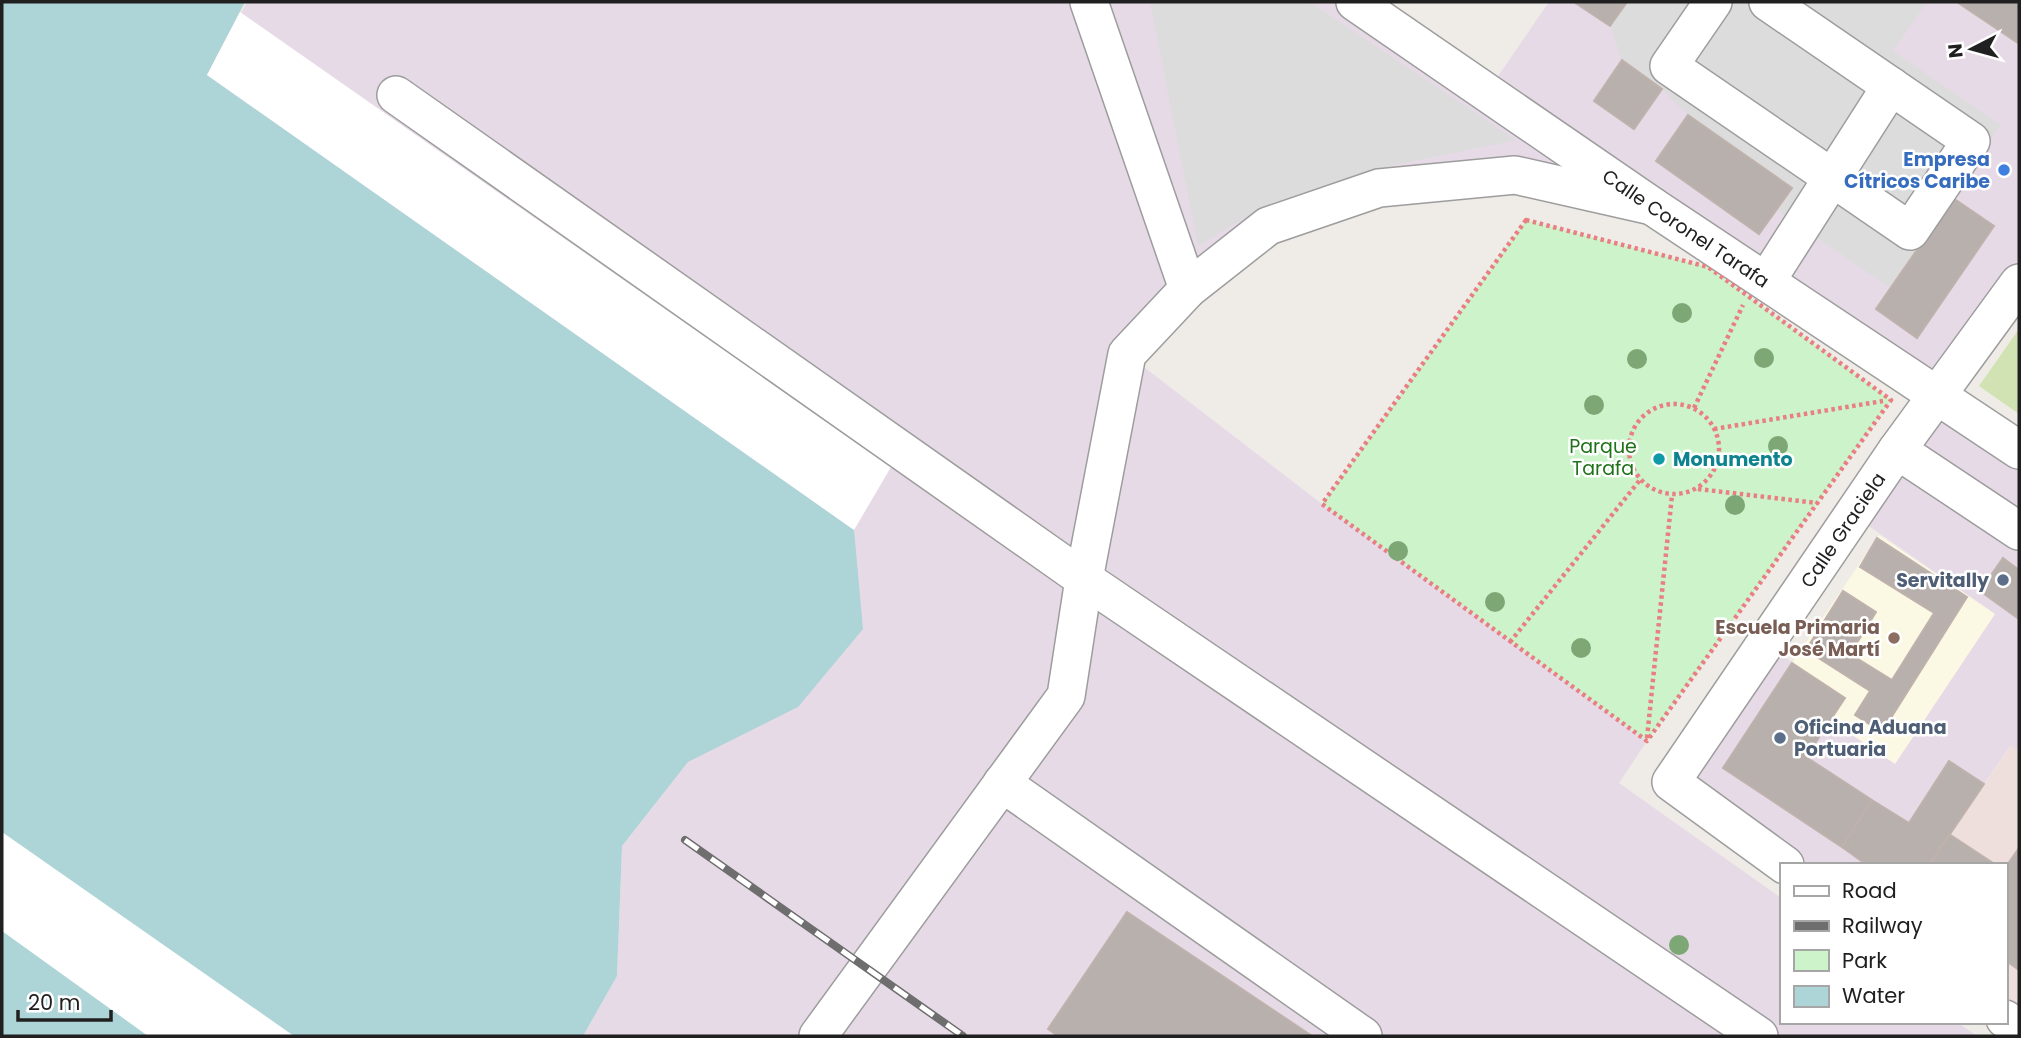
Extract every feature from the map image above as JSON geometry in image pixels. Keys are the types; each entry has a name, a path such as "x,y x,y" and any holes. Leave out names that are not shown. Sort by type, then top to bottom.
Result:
{"street":[{"path":"1089,2 1188,289"},
{"name":"Calle Coronel Tarafa","path":"1354,2 1651,206 1757,288 1938,393 2019,450"},
{"path":"1713,2 1669,66 1910,231 1971,141 1768,2"},
{"path":"1757,288 1891,86"},
{"path":"396,95 1084,579 1759,1036"},
{"path":"818,1036 1066,696 1084,579 1127,354 1188,289 1268,226 1379,188 1515,175 1651,206"},
{"name":"Calle Graciela","path":"1782,863 1671,782 1897,450 2019,283"},
{"path":"1897,450 2019,531"},
{"path":"1002,783 1363,1036"}],"path":[{"path":"1647,741 1322,504 1525,220 1708,267 1757,288 1891,400"},
{"path":"1694,408 1757,288"},
{"path":"1714,429 1938,393"},
{"path":"1647,741 1891,400"},
{"path":"1697,489 1707,480 1719,456 1714,429 1694,408 1679,404 1663,405 1649,411 1637,422 1630,436 1628,451 1632,467 1640,480 1660,493 1672,495 1697,489 1818,503"},
{"path":"1510,642 1640,480"},
{"path":"1647,741 1672,495"}],"shaded area":[{"path":"247,2 1359,2 1487,92 1549,2 2019,2 2019,283 1938,393 2019,450 2019,751 2010,746 1930,863 1782,863 1671,782 1765,644 1845,698 1995,614 1853,515 1937,393 1650,203 1515,175 1268,226 1127,354 1322,504 1647,741 1619,783 1780,897 1780,1024 1960,1024 1977,1036 583,1036 617,976 622,846 688,762 798,707 207,75"},
{"path":"1150,2 1310,2 1516,140 1380,168 1263,207 1198,246"},
{"path":"1627,2 1927,2 1893,51 2001,125 1890,288 1777,210 1792,188 1688,115 1662,89 1622,60 1610,26"},
{"name":"Escuela Primaria José Martí","path":"1879,535 1995,614 1895,764 1830,720 1844,697 1792,663"},
{"path":"2011,745 2019,751 2019,1029 2007,1020 2007,863 1931,863"}],"green space":[{"name":"Parque Tarafa","path":"1526,220 1708,267 1891,400 1647,741 1322,504"},
{"path":"2019,329 2019,414 1979,386"}],"water":[{"path":"2,2 245,2 207,75 854,530 863,629 798,707 688,762 622,846 617,976 583,1036 2,1036"}],"pier":[{"path":"240,12 891,467 854,530 207,75"},
{"path":"2,832 294,1036 148,1036 2,931"}],"building":[{"path":"1574,2 1627,2 1610,26"},
{"path":"1957,2 2019,2 2018,43"},
{"path":"1622,60 1662,89 1634,129 1594,101"},
{"path":"1688,115 1792,188 1759,234 1656,161"},
{"path":"1953,198 1994,226 1917,338 1876,309"},
{"path":"1877,538 1967,597 1882,732 1855,715 1870,691 1806,650 1843,591 1876,612 1850,654 1892,680 1934,613 1860,567"},
{"name":"Servitally","path":"2003,558 2019,570 2019,619 1980,591"},
{"name":"Oficina Aduana Portuaria","path":"1792,663 1845,698 1806,757 1872,800 1842,847 1723,768"},
{"path":"1949,761 1984,784 1930,863 1864,863 1842,847 1872,800 1909,823"},
{"path":"1949,834 1993,863 1930,863"},
{"path":"2019,848 2019,970 2007,961 2007,865"},
{"path":"1127,912 1312,1036 1058,1036 1048,1029"}],"railway":[{"path":"685,840 963,1036"}],"place":[{"name":"Empresa Cítricos Caribe","path":"2004,170"},
{"name":"Monumento","path":"1659,459"},
{"name":"Servitally","path":"2003,580"},
{"name":"Escuela Primaria José Martí","path":"1894,638"},
{"name":"Oficina Aduana Portuaria","path":"1780,738"}]}
